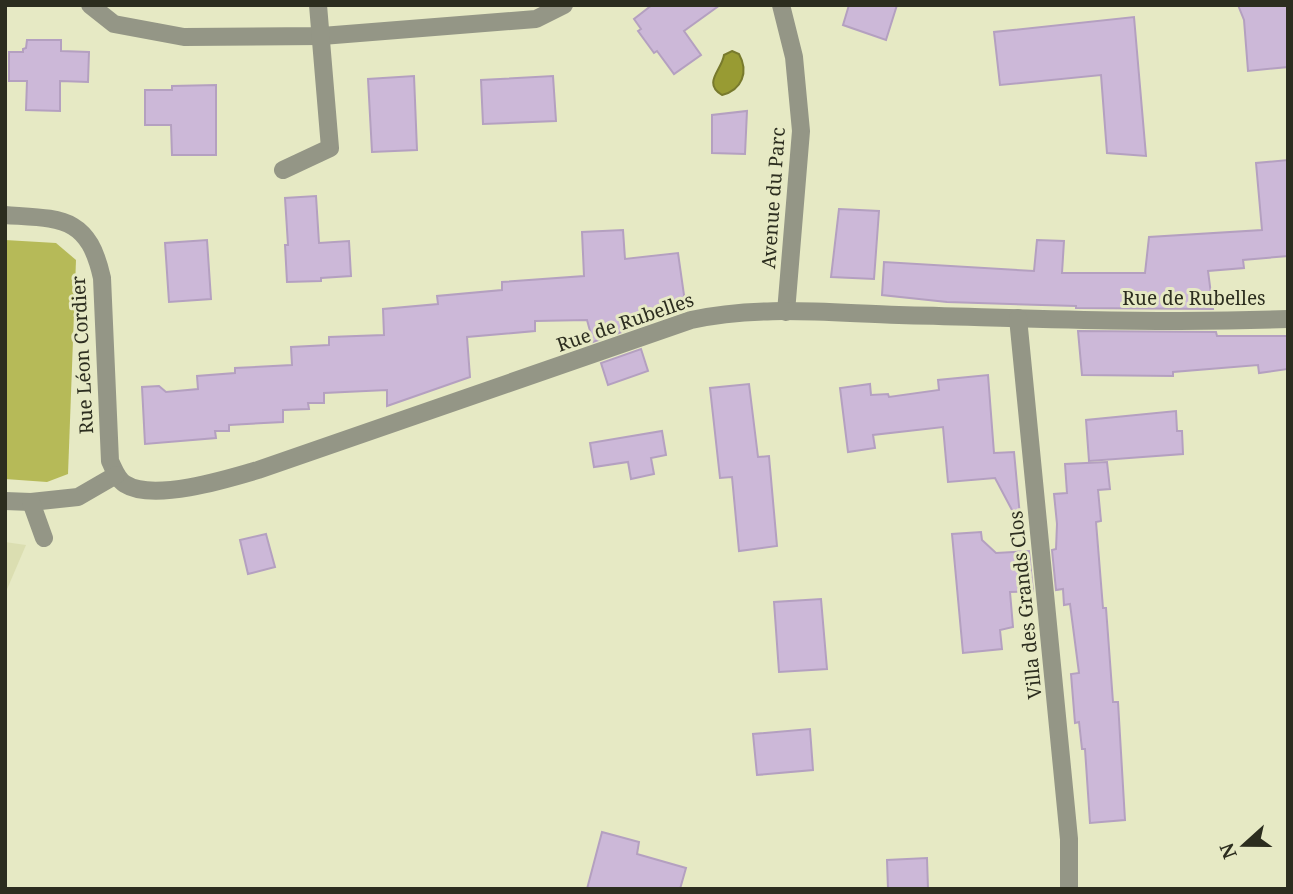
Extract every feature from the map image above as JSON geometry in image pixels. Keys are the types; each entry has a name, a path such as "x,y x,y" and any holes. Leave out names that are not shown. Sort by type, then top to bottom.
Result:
{"street":[{"path":"90,5 114,24 184,37 321,36 536,19 564,5"},
{"path":"284,170 330,148 318,5"},
{"name":"Avenue du Parc","path":"781,5 794,57 801,131 786,312"},
{"name":"Rue Léon Cordier","path":"5,215 57,219 74,225 97,256 102,278 108,444 110,461 116,475"},
{"name":"Rue de Rubelles","path":"116,475 125,484 139,488 163,490 202,486 369,433 691,320 715,315 786,312 1018,318 1288,319"},
{"name":"Villa des Grands Clos","path":"1018,318 1068,825 1069,889"},
{"path":"5,501 31,502 78,497 116,475"},
{"path":"31,502 44,538"}],"shaded area":[{"path":"732,51 739,54 742,61 742,79 729,93 722,95 716,90 713,81 724,55"},
{"path":"5,542 26,545 5,594"}],"green space":[{"path":"5,240 56,243 76,260 68,474 47,482 5,479"}],"building":[{"path":"652,5 720,5 684,31 701,55 674,74 638,31 641,29 634,19"},
{"path":"849,5 897,5 886,40 843,25"},
{"path":"1238,5 1288,5 1288,67 1248,71 1244,20"},
{"path":"1134,17 1146,156 1107,153 1101,75 1000,85 994,32"},
{"path":"27,40 61,40 61,51 89,52 88,82 60,81 60,111 26,110 27,81 9,81 9,52 23,52"},
{"path":"414,76 417,150 372,152 368,79"},
{"path":"553,76 556,121 483,124 481,80"},
{"path":"216,85 216,155 172,155 171,125 145,125 145,90"},
{"path":"747,111 745,154 712,153 712,115"},
{"path":"1288,160 1288,256 1243,260 1244,268 1208,271 1213,309 1076,308 947,302 882,295 884,262 1034,271 1037,240 1064,241 1062,273 1145,273 1149,237 1262,230 1256,163"},
{"path":"316,196 319,243 349,241 351,276 321,278 321,281 287,282 285,198"},
{"path":"839,209 879,211 874,279 831,277"},
{"path":"623,230 625,259 678,253 685,302 630,318 633,328 593,342 587,320 535,321 535,331 467,337 470,377 387,406 387,390 324,393 324,403 308,403 309,409 283,410 283,422 229,425 229,431 215,431 216,438 145,444 142,387 159,386 166,392 198,389 197,376 235,373 235,368 292,365 291,347 329,345 329,337 384,335 383,309 438,304 437,296 502,290 502,282 584,276 582,232"},
{"path":"207,240 211,299 169,302 165,243"},
{"path":"1078,331 1216,332 1217,336 1288,336 1288,369 1259,373 1258,365 1173,372 1173,376 1082,375"},
{"path":"641,349 648,371 608,385 601,363"},
{"path":"988,375 994,453 1014,452 1021,527 995,478 948,482 943,427 873,435 875,448 848,452 840,388 870,384 871,395 888,394 889,397 939,390 938,380"},
{"path":"749,384 758,457 769,456 777,546 739,551 732,477 720,478 710,388"},
{"path":"1176,411 1177,431 1182,431 1183,454 1089,461 1086,420"},
{"path":"662,431 666,455 651,458 654,474 631,479 628,462 594,467 590,443"},
{"path":"1107,462 1110,489 1098,490 1101,521 1096,522 1113,702 1118,702 1125,820 1090,823 1085,749 1082,749 1079,722 1075,723 1071,674 1079,673 1070,604 1064,605 1063,589 1056,590 1052,550 1056,549 1057,524 1054,494 1067,493 1065,464"},
{"path":"981,532 982,540 996,553 1029,551 1033,591 1010,592 1013,627 1000,630 1002,649 963,653 952,534"},
{"path":"266,534 275,567 248,574 240,540"},
{"path":"821,599 827,669 779,672 774,602"},
{"path":"810,729 813,770 757,775 753,734"},
{"path":"602,832 639,842 637,854 686,868 680,889 587,889"},
{"path":"927,858 928,889 888,889 887,860"}]}
